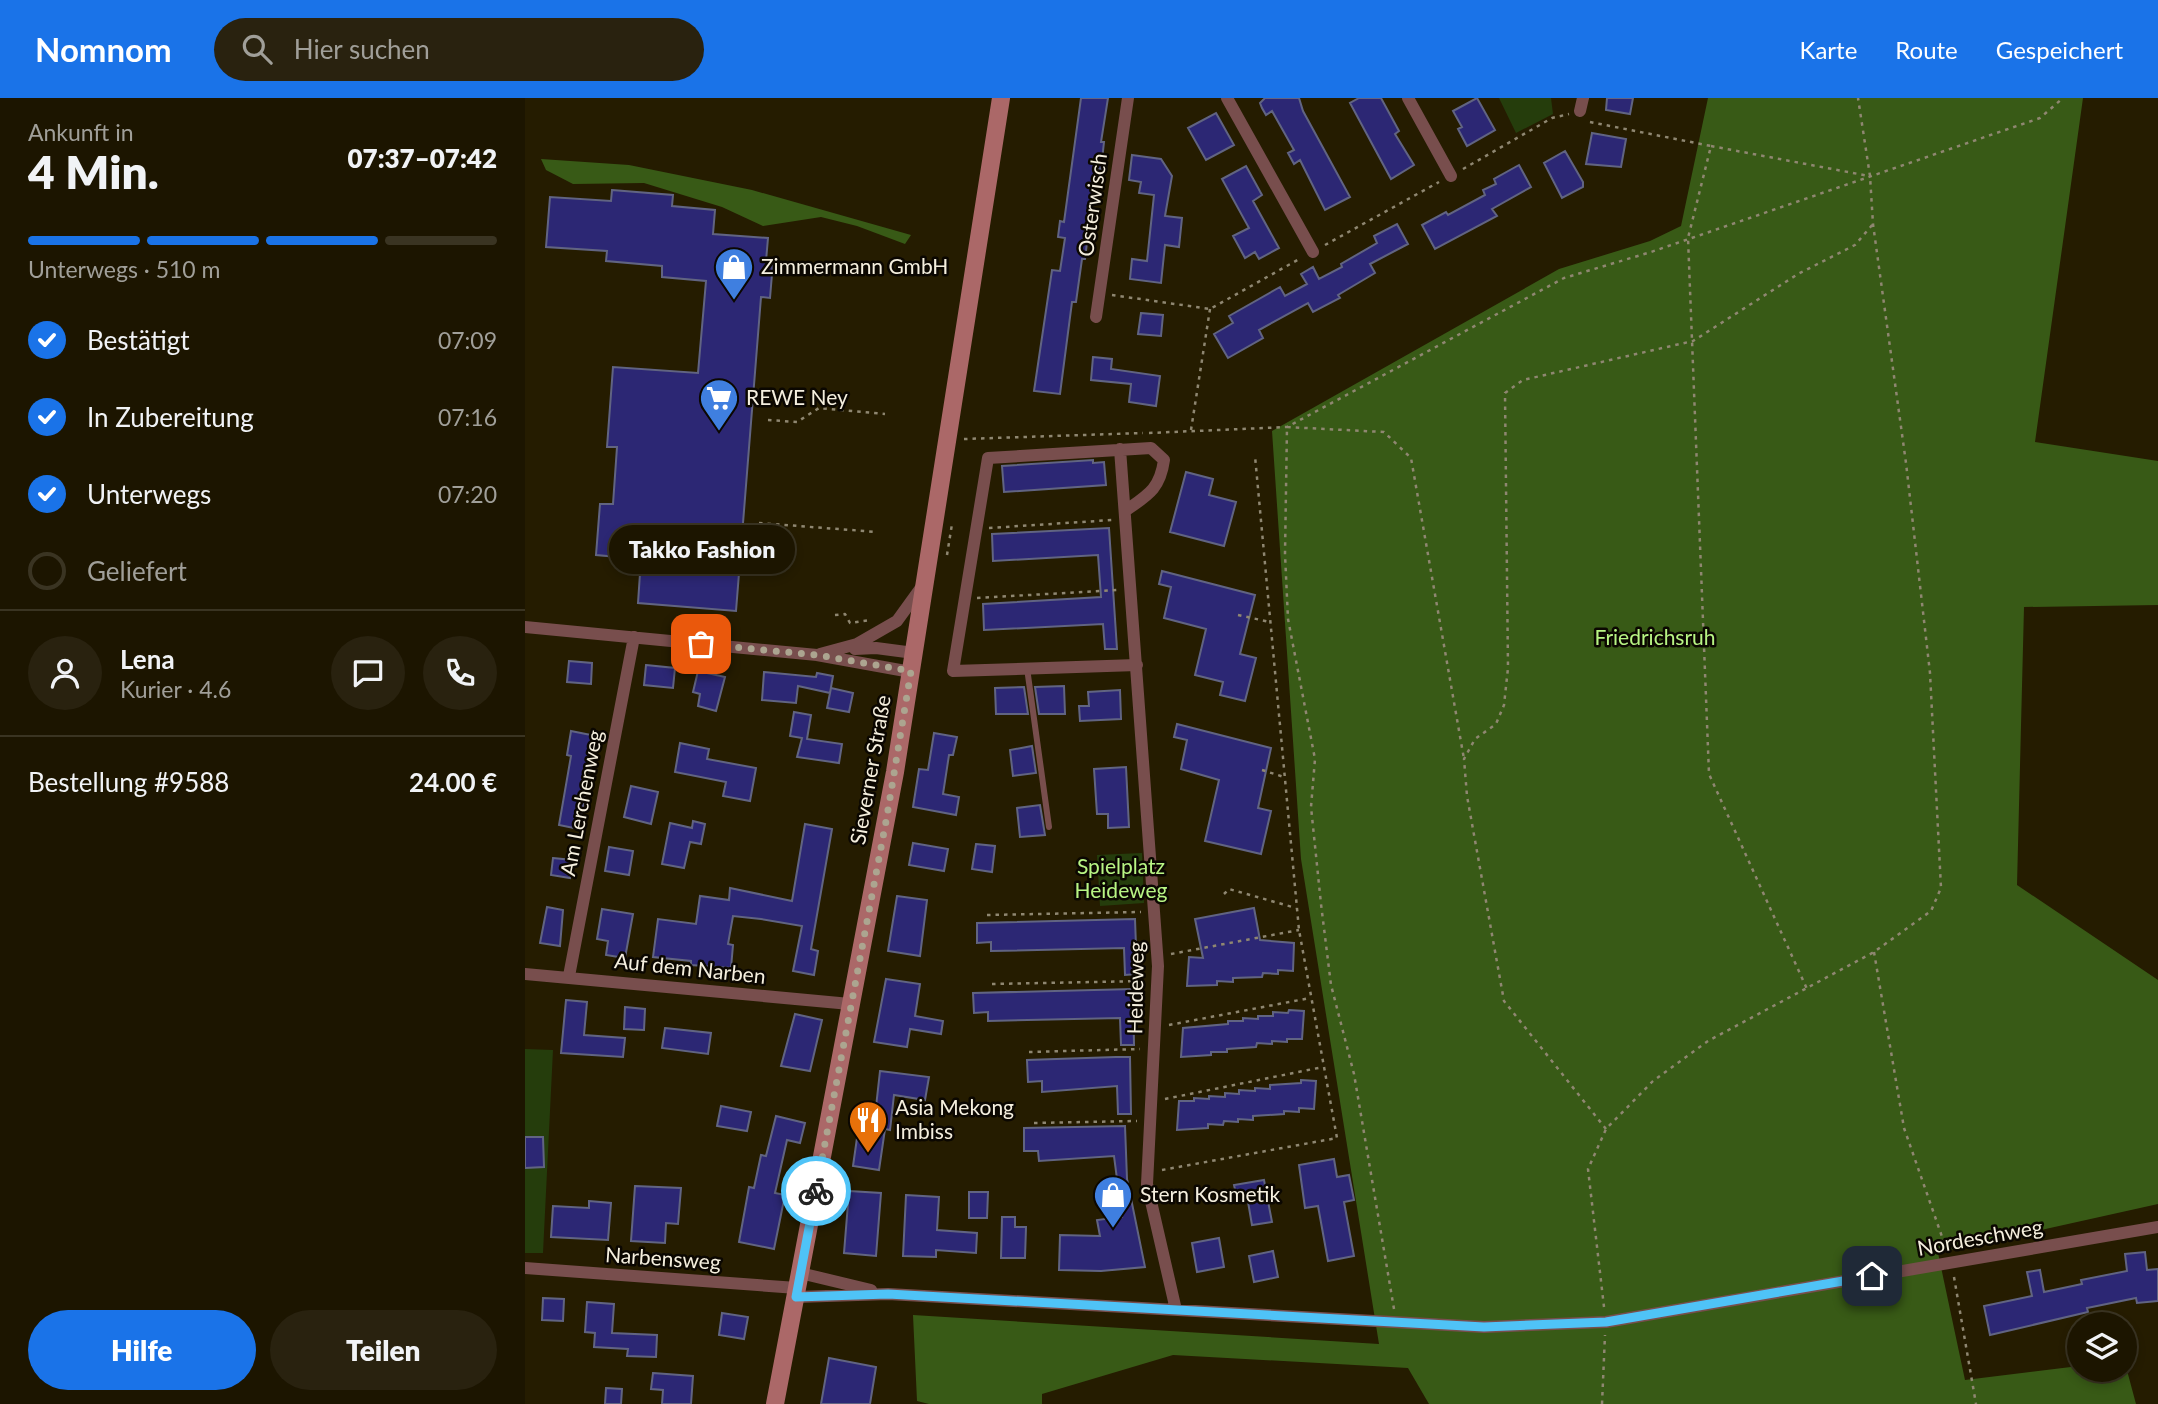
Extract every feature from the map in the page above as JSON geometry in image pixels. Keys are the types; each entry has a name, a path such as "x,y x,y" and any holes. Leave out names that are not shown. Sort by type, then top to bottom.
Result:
{"main road":[{"name":"Sieverner Straße","path":"775,1404 893,783 1001,98"}],"street":[{"name":"Osterwisch","path":"1096,317 1128,98"},
{"path":"1227,98 1313,252"},
{"path":"1408,98 1451,176"},
{"path":"1125,515 1161,478 1164,460 1151,448 988,458 953,671 1137,665"},
{"name":"Heideweg","path":"1120,449 1158,957 1147,1184 1176,1310"},
{"path":"841,650 897,621 924,584"},
{"path":"525,627 817,655 911,671"},
{"name":"Am Lerchenweg","path":"569,976 634,637"},
{"path":"817,655 841,650 876,648 914,653"},
{"name":"Auf dem Narben","path":"525,974 850,1004"},
{"name":"Nordeschweg","path":"798,1286 888,1294 1484,1327 1606,1322 2158,1227"},
{"name":"Narbensweg","path":"525,1268 798,1286"},
{"name":"Nordeschweg","path":"798,1286 888,1294"}],"lane":[{"path":"1027,668 1049,827"}],"path":[{"path":"1602,1404 1606,1322 1588,1169 1606,1129 1653,1081 1708,1041 1874,953 1931,911 1941,888 1930,673 1906,463 1858,98"},
{"path":"1287,427 1564,278 2040,118 2063,98"},
{"path":"1099,294 1210,309 1552,118 1582,104 1587,121 1870,176"},
{"path":"1710,146 1688,238 1709,774 1807,989"},
{"path":"1464,759 1475,740 1496,724 1504,705 1508,668 1505,393 1523,380 1693,341 1798,274 1855,244 1873,224"},
{"path":"1191,432 1210,309"},
{"path":"768,420 797,422 819,408 885,414"},
{"path":"947,440 1287,427 1384,432 1411,458 1504,1001 1606,1129"},
{"path":"1287,427 1285,554 1288,619 1315,759 1311,807 1331,985 1354,1074 1397,1323"},
{"path":"1148,1173 1337,1139 1296,908 1255,456"},
{"path":"976,529 1125,515"},
{"path":"759,523 877,532"},
{"path":"964,599 1131,589"},
{"path":"835,615 845,614 850,623 876,619 888,627"},
{"path":"1238,615 1270,622"},
{"path":"1262,770 1284,777"},
{"path":"1224,894 1229,890 1296,908"},
{"path":"987,915 1154,912"},
{"path":"1158,957 1299,930"},
{"path":"1874,953 1904,1128 1952,1263 1976,1404"},
{"path":"992,984 1158,981"},
{"path":"1155,1027 1311,998"},
{"path":"1029,1052 1154,1049"},
{"path":"1152,1102 1324,1068"},
{"path":"1034,1123 1151,1121"}],"green space":[{"path":"1499,98 1551,98 1553,114 1516,133"},
{"name":"Friedrichsruh","path":"1708,98 2083,98 2035,442 2158,461 2158,605 2024,607 2017,885 2158,980 2158,1204 1938,1253 1965,1380 2067,1367 2067,1382 2130,1382 2136,1404 1429,1404 1408,1368 1173,1355 1042,1394 1042,1404 929,1404 917,1401 913,1315 1379,1344 1301,859 1272,431 1559,269 1650,241 1681,226"},
{"path":"541,159 629,165 752,190 911,235 905,244 857,226 821,217 763,226 722,207 644,183 573,184 546,170"},
{"name":"Spielplatz Heideweg","path":"1142,853 1144,903 1100,906 1097,855"},
{"path":"525,1049 553,1050 543,1253 525,1253"}],"building":[{"path":"1081,98 1108,98 1101,142 1104,142 1101,169 1096,168 1085,259 1082,259 1076,302 1072,302 1060,394 1034,391 1052,270 1060,271 1065,238 1058,237 1060,221 1064,222"},
{"path":"1265,98 1299,98 1303,111 1350,197 1325,210 1300,160 1294,164 1288,153 1294,150 1272,111 1266,115 1262,108 1260,103"},
{"path":"1359,98 1381,98 1399,131 1395,134 1414,165 1391,179 1350,103"},
{"path":"1477,98 1495,130 1467,146 1458,129 1462,127 1453,111"},
{"path":"1607,98 1633,98 1630,114 1606,110"},
{"path":"1216,113 1234,145 1206,160 1188,128"},
{"path":"1592,133 1626,139 1621,167 1586,164"},
{"path":"1565,151 1583,182 1583,187 1562,198 1544,163"},
{"path":"1132,155 1161,159 1172,176 1165,216 1182,218 1179,247 1165,245 1161,283 1130,279 1132,259 1147,261 1154,195 1139,193 1141,182 1129,180"},
{"path":"1519,165 1531,187 1492,209 1497,216 1435,249 1422,225 1446,212 1448,215 1485,195 1483,190 1496,184 1494,179"},
{"path":"1246,166 1262,195 1253,201 1279,248 1259,259 1255,252 1245,258 1233,236 1249,228 1222,179"},
{"path":"612,190 673,195 672,206 715,210 713,234 768,238 766,261 773,262 770,298 761,297 736,611 638,603 641,559 596,555 600,504 613,504 617,447 607,447 613,367 698,373 706,281 662,277 662,266 606,261 607,251 546,247 550,197 611,201"},
{"path":"1397,224 1408,244 1370,264 1375,273 1338,295 1340,298 1313,312 1308,303 1259,330 1263,338 1228,358 1214,334 1233,323 1229,316 1280,287 1285,296 1307,284 1301,274 1313,267 1319,279 1342,267 1341,264 1377,243 1374,236"},
{"path":"1141,313 1163,315 1161,336 1138,334"},
{"path":"1093,357 1112,359 1111,369 1160,376 1156,406 1129,402 1131,384 1091,380"},
{"path":"1093,460 1093,463 1104,462 1106,485 1004,492 1002,466"},
{"path":"1186,472 1213,479 1209,495 1236,502 1224,546 1170,532"},
{"path":"1109,528 1117,649 1105,649 1103,624 984,630 983,604 1101,597 1098,555 993,561 992,534"},
{"path":"1162,571 1255,595 1240,654 1256,658 1245,701 1220,695 1223,682 1195,675 1206,629 1164,618 1171,587 1159,584"},
{"path":"569,661 592,663 591,684 567,682"},
{"path":"646,665 675,668 673,688 644,685"},
{"path":"698,671 725,677 716,711 698,706 700,694 693,692"},
{"path":"764,672 833,676 830,693 798,686 796,703 762,700"},
{"path":"1064,686 1065,714 1039,714 1035,687"},
{"path":"1024,687 1028,714 996,714 995,688"},
{"path":"831,688 853,693 849,712 827,708"},
{"path":"1120,690 1121,719 1080,721 1079,706 1089,706 1088,692"},
{"path":"794,712 811,715 807,739 842,744 839,763 797,757 802,738 790,736"},
{"path":"1177,724 1271,748 1258,808 1271,811 1261,854 1205,841 1219,780 1181,769 1187,740 1174,737"},
{"path":"571,731 596,736 579,829 559,825 571,756 567,755"},
{"path":"934,733 957,737 953,755 949,755 943,794 959,797 956,815 913,807 919,769 928,770"},
{"path":"680,743 709,749 707,759 756,768 750,801 723,796 726,782 675,772"},
{"path":"1032,746 1036,773 1013,776 1010,750"},
{"path":"1126,767 1129,827 1108,828 1108,814 1097,814 1094,769"},
{"path":"631,786 658,792 651,824 624,817"},
{"path":"1040,805 1045,835 1020,837 1017,808"},
{"path":"693,821 705,824 701,844 690,842 684,868 662,864 670,823 692,828"},
{"path":"805,824 832,829 811,949 818,951 814,975 793,971 802,926 761,919 733,916 728,944 733,945 731,968 691,965 691,961 653,957 658,919 696,924 700,896 729,900 730,888 792,901"},
{"path":"913,843 948,849 944,871 909,865"},
{"path":"976,844 995,846 992,872 972,869"},
{"path":"609,847 633,851 629,875 605,871"},
{"path":"553,858 572,860 570,878 551,875"},
{"path":"897,896 927,900 920,956 888,951"},
{"path":"547,907 563,910 560,946 540,943"},
{"path":"1254,908 1260,940 1294,943 1293,971 1278,970 1278,974 1263,973 1262,977 1233,978 1233,982 1217,981 1217,985 1187,986 1189,957 1203,958 1195,919"},
{"path":"602,909 633,914 625,958 606,955 608,941 597,939"},
{"path":"1135,919 1137,974 1125,975 1124,948 991,951 991,942 977,943 977,923"},
{"path":"886,979 920,984 915,1016 943,1021 941,1034 910,1029 907,1047 874,1042"},
{"path":"1133,989 1134,1045 1121,1045 1120,1018 988,1021 988,1012 974,1013 973,993"},
{"path":"566,1000 587,1002 584,1035 625,1038 623,1057 561,1053"},
{"path":"625,1007 645,1009 644,1030 624,1029"},
{"path":"1289,1010 1304,1011 1302,1039 1272,1041 1272,1044 1257,1043 1256,1047 1181,1057 1183,1028 1228,1024 1228,1021 1243,1021 1243,1018 1258,1019 1258,1016 1273,1016 1273,1012 1288,1013"},
{"path":"795,1014 822,1020 810,1071 781,1066"},
{"path":"665,1028 711,1033 708,1054 662,1048"},
{"path":"1130,1057 1131,1114 1118,1114 1117,1086 1042,1092 1042,1081 1028,1082 1027,1060"},
{"path":"880,1071 929,1077 925,1100 894,1095 890,1130 885,1129 879,1170 853,1166 857,1138 861,1138 865,1106 876,1107"},
{"path":"1301,1080 1316,1081 1314,1109 1299,1108 1299,1112 1284,1111 1284,1114 1253,1116 1253,1120 1224,1121 1223,1125 1208,1124 1208,1128 1177,1130 1179,1101 1209,1099 1209,1096 1225,1097 1225,1093 1239,1094 1239,1090 1255,1091 1255,1088 1270,1089 1270,1085 1301,1083"},
{"path":"721,1106 751,1112 747,1131 717,1126"},
{"path":"776,1116 805,1123 800,1143 787,1140 775,1193 785,1195 774,1249 739,1242 749,1187 754,1188 761,1155 766,1156"},
{"path":"1125,1126 1127,1179 1145,1267 1101,1271 1059,1270 1060,1235 1100,1236 1097,1220 1122,1217 1114,1156 1039,1161 1038,1151 1024,1151 1024,1128"},
{"path":"525,1137 543,1137 544,1167 525,1168"},
{"path":"1334,1159 1337,1177 1349,1175 1354,1200 1344,1202 1354,1256 1328,1261 1318,1206 1305,1208 1299,1165"},
{"path":"1264,1180 1272,1222 1252,1225 1247,1196 1237,1198 1234,1185"},
{"path":"635,1186 681,1188 678,1224 666,1223 665,1243 631,1241"},
{"path":"849,1191 881,1193 876,1256 844,1253"},
{"path":"969,1192 988,1192 987,1218 969,1218"},
{"path":"906,1195 939,1197 937,1230 977,1233 976,1253 936,1250 936,1257 903,1256"},
{"path":"589,1201 611,1203 608,1240 551,1237 553,1206 589,1208"},
{"path":"1002,1217 1015,1217 1015,1227 1026,1227 1025,1258 1001,1258"},
{"path":"1219,1238 1224,1267 1197,1272 1192,1243"},
{"path":"1273,1251 1278,1277 1254,1282 1249,1256"},
{"path":"2145,1252 2147,1270 2158,1269 2158,1301 2137,1303 2136,1298 2087,1308 2088,1312 2067,1312 2067,1317 1990,1335 1984,1306 2032,1296 2027,1272 2040,1270 2044,1292 2082,1284 2081,1280 2127,1271 2125,1254"},
{"path":"543,1298 564,1299 563,1321 542,1320"},
{"path":"587,1302 614,1304 612,1333 657,1335 656,1357 627,1356 628,1349 594,1347 595,1333 585,1332"},
{"path":"722,1313 748,1317 744,1339 719,1335"},
{"path":"829,1358 876,1367 870,1404 821,1404"},
{"path":"653,1373 693,1376 691,1404 662,1404 663,1390 651,1389"},
{"path":"606,1388 622,1389 621,1404 605,1404"}],"way so far":[{"path":"701,644 817,655 843,662 911,671 887,816 816,1191"}],"place":[{"name":"Zimmermann GmbH","path":"734,301"},
{"name":"REWE Ney","path":"719,432"},
{"name":"Takko Fashion","path":"701,644"},
{"name":"Asia Mekong Imbiss","path":"868,1154"},
{"name":"Stern Kosmetik","path":"1113,1229"}],"route":[{"path":"816,1191 796,1297 888,1294 1484,1327 1606,1322 1872,1276"}]}
